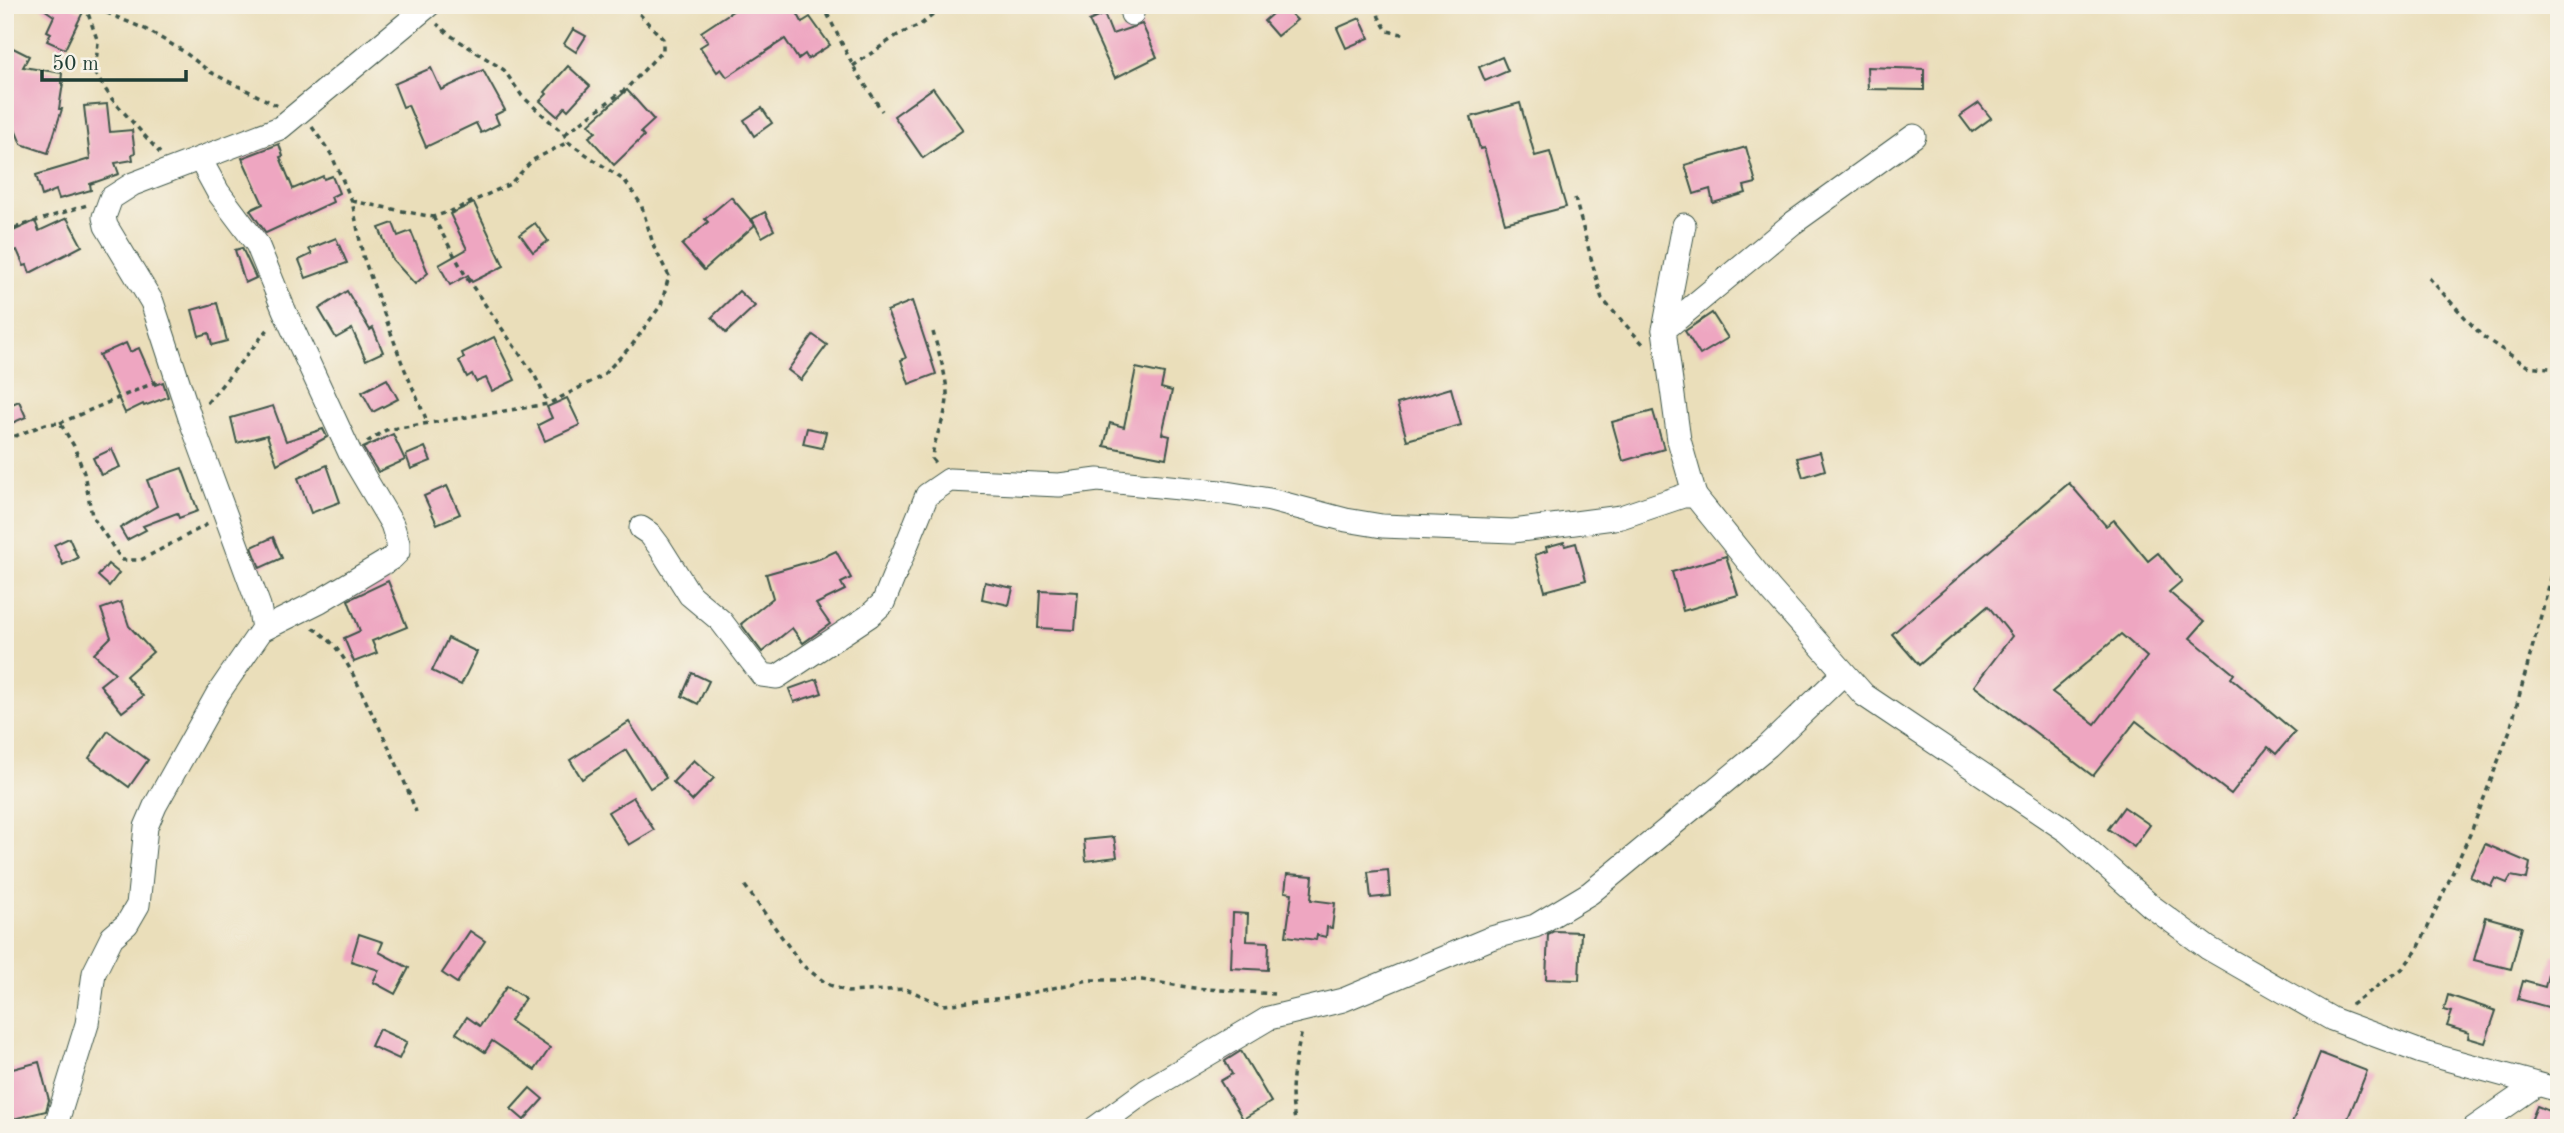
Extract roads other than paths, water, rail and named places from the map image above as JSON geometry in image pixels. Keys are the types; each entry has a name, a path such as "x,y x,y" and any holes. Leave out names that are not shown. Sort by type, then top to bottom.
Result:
{"street":[{"path":"262,630 259,606 191,422 152,302 106,226 104,217 111,198 133,184 280,128 426,8"},
{"path":"1664,330 1793,223 1914,136"},
{"path":"55,1128 87,1024 93,973 112,937 127,925 138,905 146,827 217,695 262,630 351,583 398,552 392,524 350,453 284,310 257,244 218,191 200,159"},
{"path":"1684,225 1664,330 1679,440 1695,496 1770,589 1864,695 2067,831 2120,879 2208,948 2332,1018 2421,1052 2559,1090"},
{"path":"641,528 650,534 690,595 721,621 762,675 777,677 869,616 883,603 927,495 949,480 1059,485 1111,481 1270,500 1346,520 1382,526 1513,531 1621,517 1683,496 1695,496"},
{"path":"1095,1128 1146,1091 1269,1018 1343,1000 1491,938 1535,926 1590,893 1768,746 1843,674"},
{"path":"2474,1128 2536,1084"}]}
